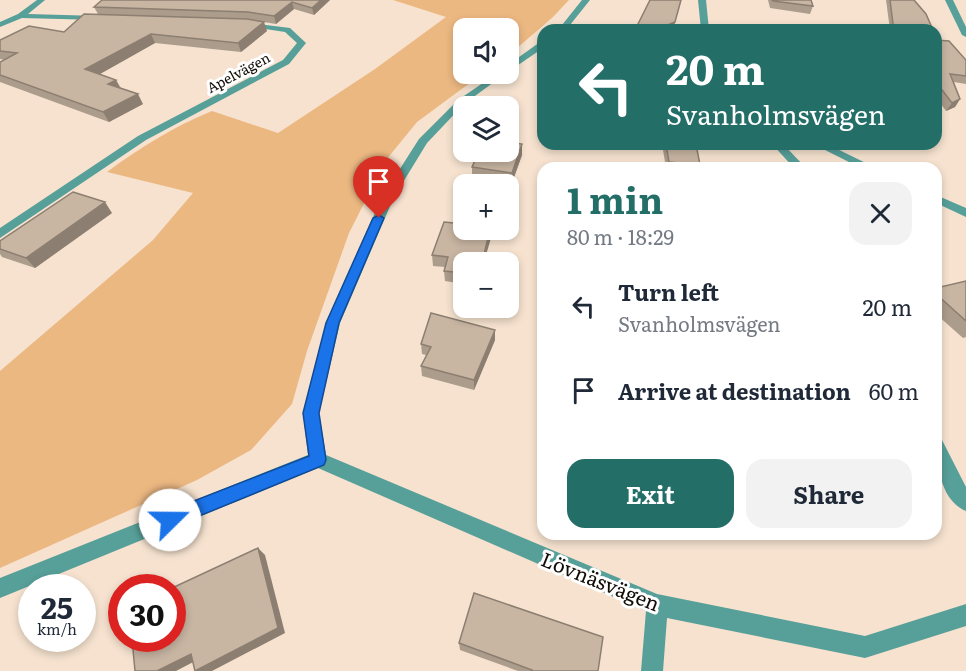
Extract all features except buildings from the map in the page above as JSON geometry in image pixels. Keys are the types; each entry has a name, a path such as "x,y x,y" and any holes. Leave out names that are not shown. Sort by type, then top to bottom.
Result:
{"street":[{"path":"0,25 21,16 41,0"},
{"path":"567,24 586,0"},
{"path":"702,0 704,24"},
{"path":"949,0 963,21 966,34"},
{"path":"21,16 109,18"},
{"name":"Apelvägen","path":"0,234 142,138 286,62 302,43 287,30 238,24"},
{"path":"519,61 537,48"},
{"path":"0,588 318,460 311,413 333,323 388,197 423,141 461,102 487,84"},
{"path":"783,150 794,162"},
{"path":"831,150 857,162"},
{"path":"942,202 966,213"},
{"path":"942,459 955,487 966,502"},
{"name":"Lövnäsvägen","path":"318,460 657,605 865,647 966,615"},
{"path":"652,671 657,605"}],"shaded area":[{"path":"393,0 569,0 545,24 537,24 537,31 519,46 519,18 453,18 453,84 468,84 417,122 386,160 349,233 307,351 292,404 251,450 197,480 0,568 0,371 153,240 193,193 107,172 158,138 212,111 278,133 375,69 446,17"}],"route":[{"path":"170,520 318,460 311,413 333,323 379,218"}]}
